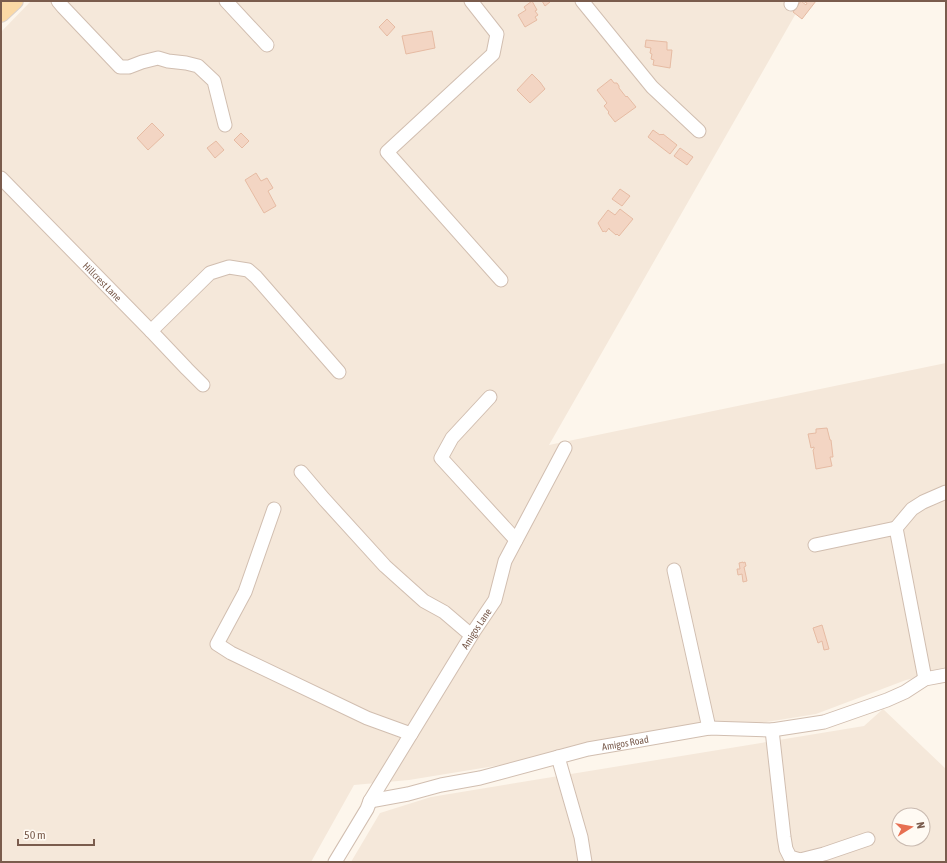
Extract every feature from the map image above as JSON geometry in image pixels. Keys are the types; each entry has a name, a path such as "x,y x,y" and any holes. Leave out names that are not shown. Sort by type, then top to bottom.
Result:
{"main road":[{"path":"1,14 14,1"}],"street":[{"path":"58,1 120,67 129,68 142,62 158,58 198,66 214,81 225,125"},
{"path":"226,1 268,45"},
{"path":"471,1 497,34 493,54 387,152 501,280"},
{"path":"582,1 652,87 699,131"},
{"name":"Hillcrest Lane","path":"1,178 151,331 187,370 204,385"},
{"path":"151,331 210,273 229,267 248,270 256,277 339,372"},
{"path":"490,397 452,438 441,458 516,540"},
{"name":"Amigos Lane","path":"370,801 495,600 505,561 565,448"},
{"path":"301,472 385,566 424,601 444,612 472,635"},
{"path":"815,545 896,528 912,509 923,502 946,492"},
{"path":"274,509 245,592 217,644 231,653 367,718 411,734"},
{"path":"896,528 925,679"},
{"path":"674,570 709,728"},
{"name":"Amigos Road","path":"370,801 480,778 588,749 709,728 772,730 824,722 887,700 905,692 925,679 946,675"},
{"path":"772,730 784,837 786,849 790,857 800,860 824,854 868,839"},
{"path":"558,757 580,837 585,862"},
{"path":"335,862 367,809 370,801"}],"shaded area":[{"path":"31,1 803,1 549,445 946,363 946,671 906,680 816,714 409,780 354,785 311,862 1,862 1,32"},
{"path":"883,709 946,769 946,862 351,862 380,813 431,797 864,726"}],"building":[{"path":"532,1 537,10 535,11 538,15 535,17 537,20 525,27 518,15 526,10 524,7"},
{"path":"542,1 549,1 550,2 545,6"},
{"path":"801,1 806,5 807,3 802,1 816,1 802,19 793,12"},
{"path":"387,19 395,27 387,36 379,27"},
{"path":"432,31 435,48 406,54 402,36"},
{"path":"646,40 667,42 667,50 672,50 670,68 653,65 654,60 651,59 652,54 650,53 651,48 645,47"},
{"path":"532,74 545,89 530,103 517,90"},
{"path":"611,79 614,83 617,83 626,97 627,96 636,107 615,122 604,106 607,103 597,90"},
{"path":"152,123 164,135 148,150 137,138"},
{"path":"653,130 660,135 663,134 677,145 670,154 648,137"},
{"path":"241,133 249,141 242,148 234,140"},
{"path":"216,141 224,150 215,158 207,148"},
{"path":"680,148 693,157 687,165 674,156"},
{"path":"256,173 261,181 267,178 273,188 268,191 276,206 264,213 245,180"},
{"path":"620,189 630,196 622,206 612,199"},
{"path":"620,209 633,219 619,236 609,228 606,232 603,232 598,223 608,210 615,215"},
{"path":"827,428 831,440 833,457 830,457 832,466 816,469 813,450 814,447 811,448 808,434 816,433 816,429"},
{"path":"745,562 746,566 744,567 747,581 743,582 742,574 738,575 737,569 740,569 739,563"},
{"path":"822,625 829,649 824,650 822,641 818,643 813,628"}]}
